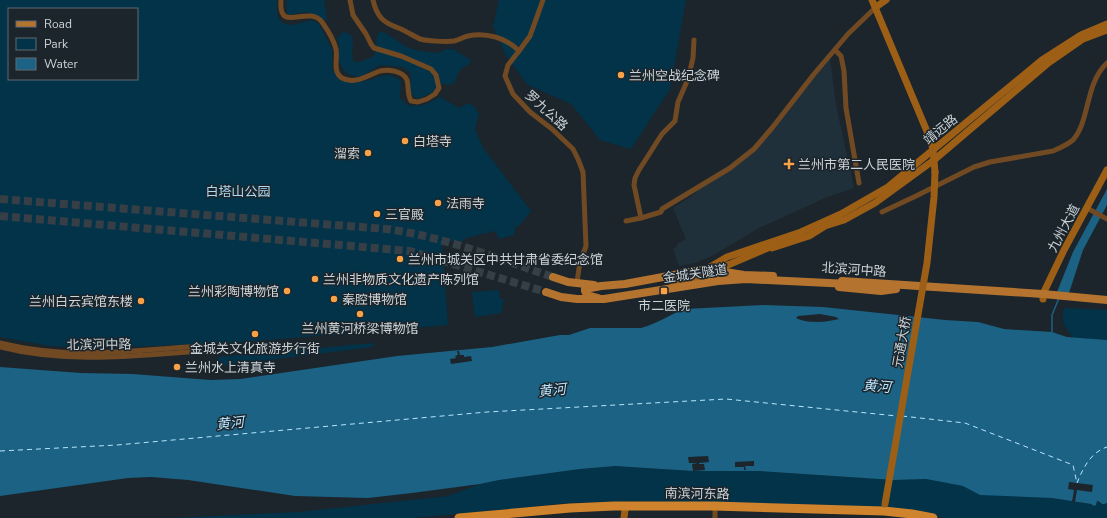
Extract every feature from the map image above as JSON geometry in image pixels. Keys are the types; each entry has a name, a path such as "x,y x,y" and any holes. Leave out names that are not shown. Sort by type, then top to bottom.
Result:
{"highway":[{"name":"南滨河东路","path":"459,518 614,506 714,506 884,512 912,514 933,518"},
{"name":"南滨河东路","path":"506,518 571,512 624,514 715,514 884,512 911,518"}],"main road":[{"path":"874,3 886,0"},
{"name":"元通大桥","path":"874,3 931,141 935,172 933,211 927,263 884,512"},
{"name":"靖远路","path":"706,269 727,257 801,232 842,214 888,187 1042,60 1081,35 1107,24"},
{"name":"靖远路","path":"703,282 719,271 753,255 809,236 825,226 844,220 875,203 934,160 1047,64 1083,39 1107,30"},
{"name":"九州大道","path":"1043,297 1064,250 1089,209 1107,170"},
{"path":"665,288 714,271 777,244 825,226"},
{"path":"703,282 706,269"},
{"name":"北滨河中路","path":"601,286 625,284 706,269 744,275 1043,297 1107,304"},
{"path":"553,277 568,282 601,286"},
{"path":"601,286 590,287 585,289 585,291 587,295 594,298 614,301 669,288 703,282 745,279 881,291 896,289"},
{"name":"金城关隧道","path":"546,292 560,297 577,299 604,299 630,296 665,288 680,287 718,280 746,279 849,284 896,289"},
{"name":"北滨河中路","path":"896,289 1043,297"},
{"name":"北滨河中路","path":"1065,299 1107,300"}],"street":[{"path":"281,0 280,8 285,17 312,16 322,21 336,50 336,70 339,76 343,79 359,80 380,71 393,71 404,76 407,81 408,96 411,101 418,102 435,94 439,88 438,80 431,69 401,56 374,48 353,15 350,0"},
{"path":"373,0 376,11 384,20 392,26 421,39 454,41 468,36 487,36 506,40 519,51 530,36 543,0"},
{"path":"626,221 661,212 662,209 730,168 754,149 814,74 874,3"},
{"path":"641,218 634,185 635,178 662,134 675,121 678,102 688,79 693,58 694,40"},
{"path":"835,50 841,56 844,71 846,108 860,183"},
{"name":"罗九公路","path":"519,51 508,65 505,76 513,94 530,112 552,129 572,149 583,172 586,246 580,262 577,282"},
{"path":"882,212 974,167 990,162 1053,150 1072,141 1080,130 1093,84 1107,62"},
{"path":"1089,209 1105,218"},
{"name":"北滨河中路","path":"0,343 36,350 94,354 200,349 102,358 70,358 36,355 0,348"}],"shaded area":[{"name":"兰州市第二人民医院","path":"830,58 836,105 854,188 825,198 759,228 710,257 695,263 679,266 673,249 677,247 677,244 686,239 673,208 690,197 759,141"}],"green space":[{"name":"白塔山公园","path":"0,0 277,0 277,15 282,23 293,25 312,20 319,24 332,50 332,69 339,78 346,82 352,83 371,80 377,77 390,75 401,80 400,98 409,106 424,105 440,97 459,108 468,103 476,107 476,111 479,112 475,130 484,149 531,211 519,226 516,226 514,235 499,239 495,231 466,238 462,242 457,240 442,243 448,325 246,342 103,348 50,346 0,337"},
{"path":"286,0 324,0 327,19 324,20 311,13 289,15 287,13"},
{"path":"499,0 686,0 670,89 631,149 600,140 571,104 528,85 506,56 493,26"},
{"path":"382,31 407,47 415,50 438,53 447,49 453,49 471,60 470,64 460,71 455,83 447,85 440,83 432,93 417,99 410,92 411,73 403,67 380,65 358,77 348,74 343,69 339,61 339,45 337,38 343,32 348,33 353,38 353,59 354,62 360,62 374,56 377,35"},
{"path":"499,290 500,299 504,299 501,313 475,317 472,292"},
{"path":"1064,308 1107,310 1107,340 1073,338 1063,321"},
{"path":"373,343 373,347 220,366 217,357"},
{"path":"615,466 693,471 759,471 894,480 926,479 963,486 978,494 1052,498 1096,505 1098,501 1100,504 1107,503 1107,518 944,518 915,511 834,505 631,501 569,503 414,518 170,518 299,512 448,496 480,484 499,480 580,469"}],"water":[{"path":"1107,189 1107,205 1083,250 1069,293 1057,292 1073,252"},
{"name":"黄河","path":"763,305 823,307 978,322 1004,329 1052,332 1067,337 1107,340 1107,503 1102,504 1097,501 1096,505 1094,506 1091,504 1052,498 980,495 963,486 926,479 894,480 759,471 693,471 615,466 580,469 480,484 368,498 295,496 188,480 151,477 128,478 0,496 0,367 211,380 240,379 397,356 492,347 560,335 569,335 590,328 641,328 685,309","holes":["820,314 839,319 818,322 796,318 798,316"]}],"pier":[{"path":"457,351 459,351 460,355 464,355 464,357 471,356 472,361 451,364 450,359 456,358 455,356 458,355"},
{"path":"708,456 709,462 699,463 704,464 705,470 693,471 692,464 698,463 689,463 688,457"},
{"path":"754,461 754,466 745,466 746,470 744,470 744,467 735,467 735,462"},
{"path":"1069,482 1093,485 1092,492 1077,490 1075,502 1072,502 1074,490 1068,489"}],"waterway":[{"path":"1052,332 1052,315 1059,298"}],"ferry route":[{"path":"0,451 117,445 487,412 726,399 897,416"},
{"path":"902,416 965,423 1073,465 1077,483"},
{"path":"1077,483 1088,461 1101,449 1107,447"}],"tunnel":[{"path":"0,199 387,229 430,237 451,243 553,277"},
{"path":"0,216 410,251 546,292"}],"place":[{"name":"兰州空战纪念碑","path":"621,75"},
{"name":"白塔寺","path":"405,141"},
{"name":"溜索","path":"368,153"},
{"name":"兰州市第二人民医院","path":"789,164"},
{"name":"法雨寺","path":"438,203"},
{"name":"三官殿","path":"377,214"},
{"name":"兰州市城关区中共甘肃省委纪念馆","path":"400,259"},
{"name":"兰州非物质文化遗产陈列馆","path":"315,279"},
{"name":"兰州彩陶博物馆","path":"287,291"},
{"name":"市二医院","path":"664,291"},
{"name":"秦腔博物馆","path":"334,299"},
{"name":"兰州白云宾馆东楼","path":"141,301"},
{"name":"兰州黄河桥梁博物馆","path":"360,314"},
{"name":"金城关文化旅游步行街","path":"255,334"},
{"name":"兰州水上清真寺","path":"177,367"}]}
